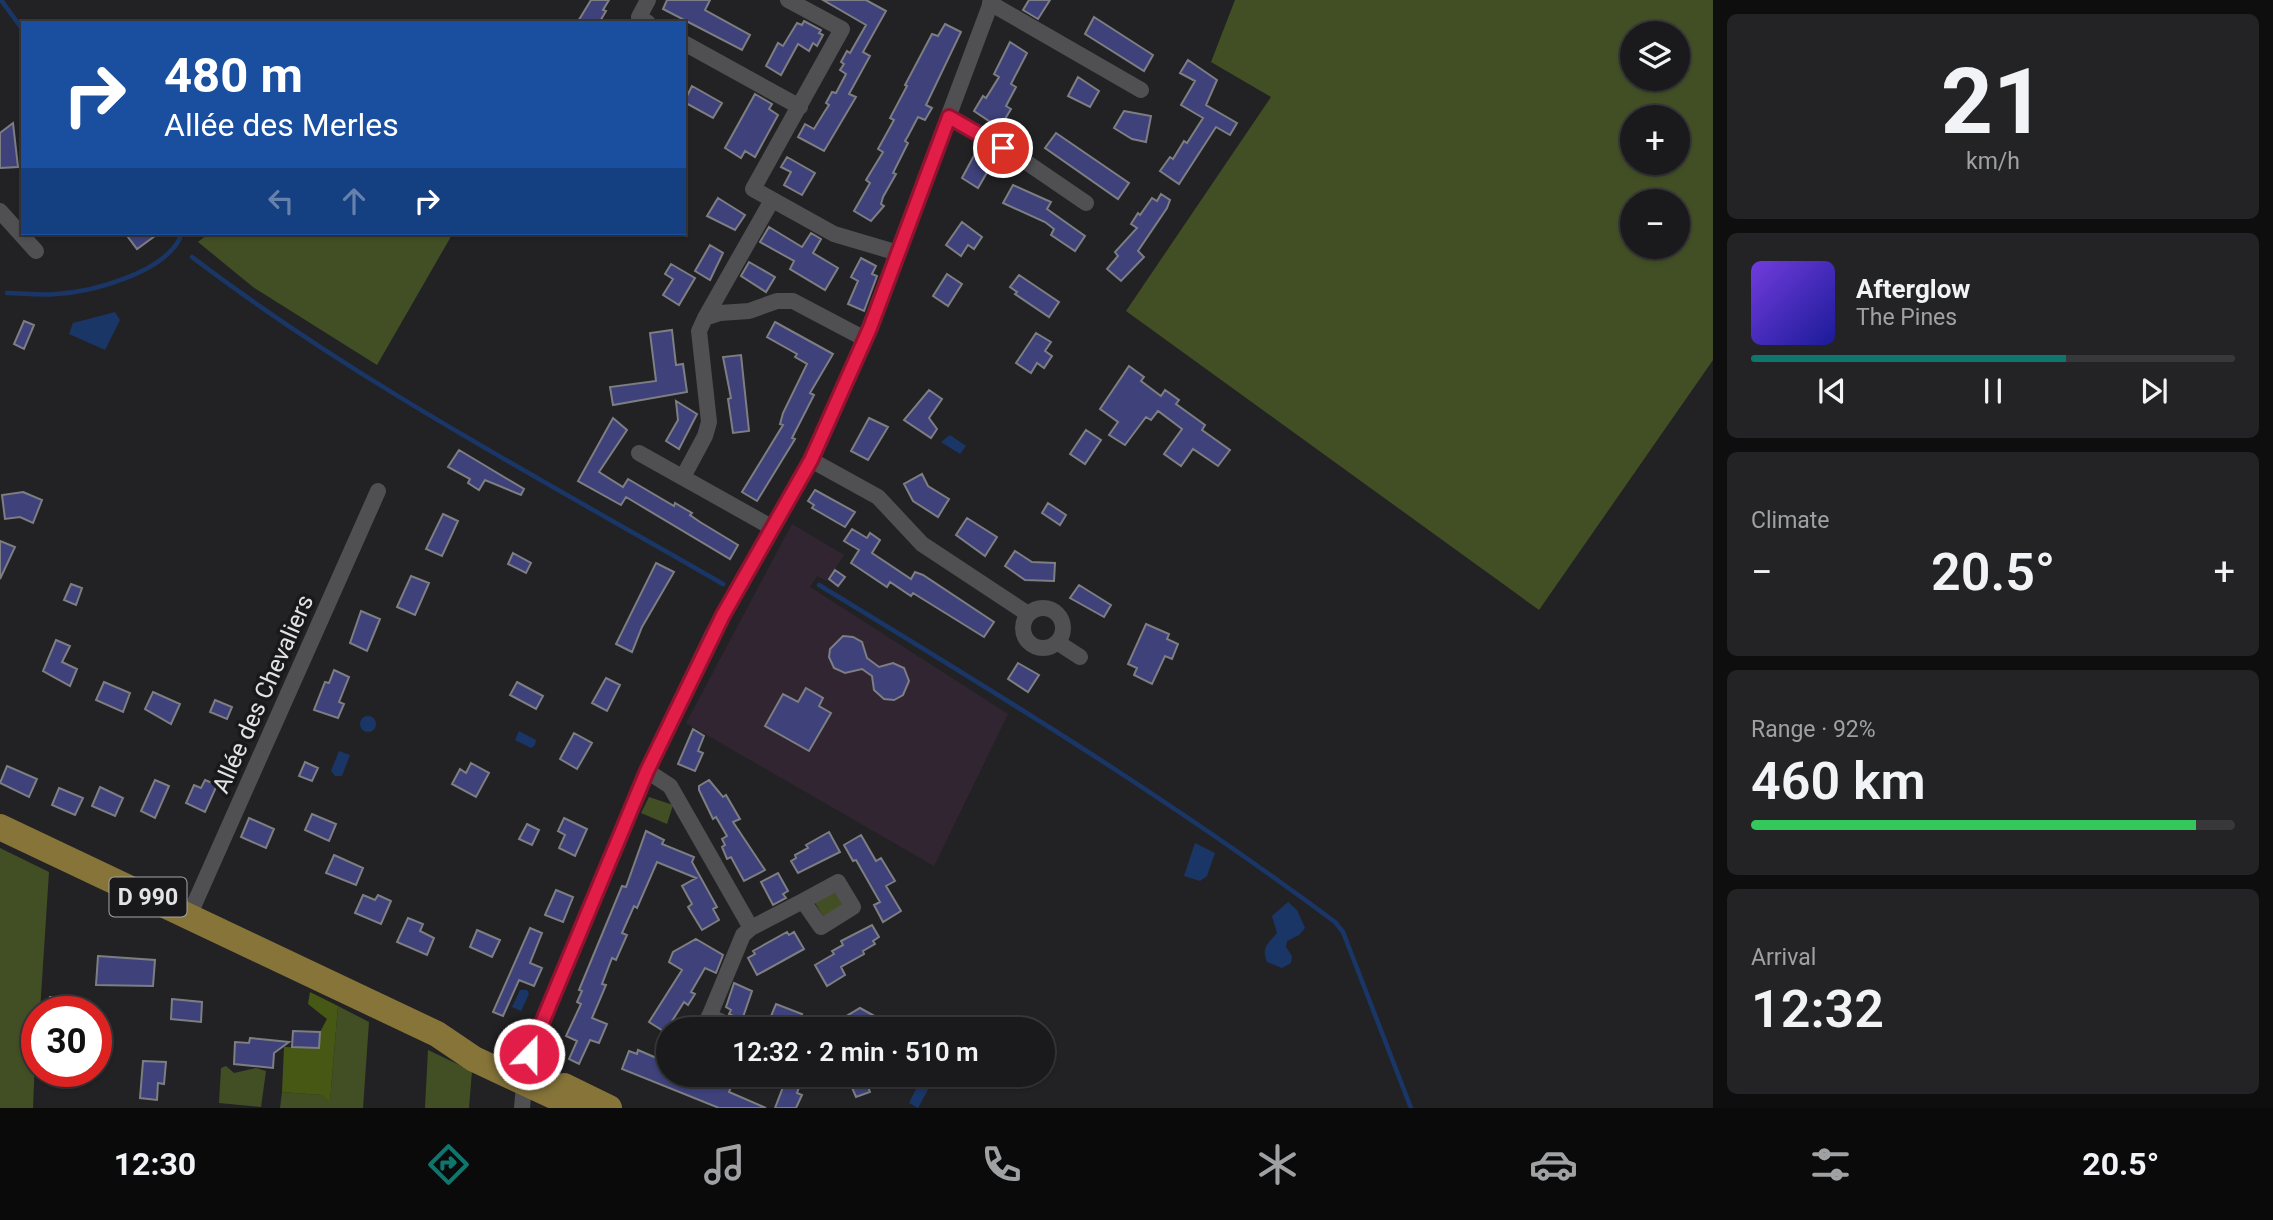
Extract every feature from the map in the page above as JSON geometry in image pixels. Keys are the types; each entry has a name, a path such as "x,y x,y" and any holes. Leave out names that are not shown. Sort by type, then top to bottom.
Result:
{"main road":[{"name":"D 990","path":"0,827 437,1034 474,1059 524,1073 609,1108"},
{"name":"D 990","path":"524,1073 579,1108"}],"street":[{"path":"646,21 639,17 649,0"},
{"path":"788,0 842,29 753,189 834,234 898,253"},
{"path":"522,1108 524,1073 647,771 712,635 811,460 865,339 991,2 1141,90"},
{"path":"686,44 800,107"},
{"path":"949,117 1026,162 1086,204"},
{"path":"683,477 705,436 709,422 700,338 705,318 772,200"},
{"path":"0,211 21,234"},
{"path":"22,235 36,251"},
{"path":"705,318 720,313 749,311 777,301 793,301 865,339"},
{"path":"639,453 772,528"},
{"path":"811,460 878,497 922,544 1028,614"},
{"name":"Allée des Chevaliers","path":"189,916 378,491"},
{"path":"1042,607 1057,613 1063,629 1057,642 1040,648 1026,639 1023,623 1028,614 1042,607"},
{"path":"1057,642 1080,657"},
{"path":"647,771 670,786 751,928"},
{"path":"708,1017 743,935 751,928 803,901"}],"shaded area":[{"path":"792,524 844,555 827,581 817,576 810,587 1008,714 934,866 686,723"}],"green space":[{"path":"1235,0 1713,0 1713,360 1539,610 1126,311 1271,97 1211,62"},
{"path":"207,235 452,235 377,365 253,287 198,242"},
{"path":"649,797 673,805 667,824 641,813"},
{"path":"0,848 49,872 41,996 21,996 21,1087 34,1087 33,1108 0,1108"},
{"path":"835,889 845,903 824,918 814,901"},
{"path":"310,992 338,1006 330,1102 322,1095 282,1092 284,1047 319,1048 320,1032 327,1019 308,1004"},
{"path":"338,1006 369,1022 363,1108 280,1108 282,1092 322,1095 330,1101"},
{"path":"428,1050 472,1071 469,1108 425,1108"},
{"path":"226,1066 234,1073 256,1068 266,1071 261,1107 219,1103 221,1068"}],"water":[{"path":"115,312 120,320 105,350 69,334 73,323"},
{"path":"950,435 966,446 960,454 941,442"},
{"path":"365,716 371,716 376,724 374,730 365,732 360,727 360,721"},
{"path":"519,731 536,740 535,745 531,748 515,740"},
{"path":"339,751 350,755 342,776 335,776 331,771"},
{"path":"1195,843 1215,853 1207,876 1200,881 1184,876"},
{"path":"1288,902 1297,910 1305,928 1299,935 1287,941 1286,947 1292,956 1291,963 1282,968 1267,962 1265,953 1266,946 1277,933 1272,916"},
{"path":"520,990 527,990 529,994 521,1011 512,1007"},
{"path":"917,1087 929,1087 918,1108 909,1103"}],"building":[{"path":"591,0 609,0 600,21 578,21"},
{"path":"667,0 710,0 705,10 750,35 742,50 663,9"},
{"path":"823,0 866,0 886,11 863,52 870,56 849,94 856,97 824,151 798,137 805,124 814,129 829,105 826,103 832,92 836,93 846,74 840,70 844,64 841,62 847,51 850,53 866,25"},
{"path":"1029,0 1050,0 1038,19 1023,10"},
{"path":"1094,17 1153,55 1144,71 1085,34"},
{"path":"804,21 821,30 819,33 823,35 817,46 813,43 809,51 798,44 781,75 766,66 778,43 783,46 797,23 802,25"},
{"path":"945,24 961,32 926,105 932,108 925,120 918,117 905,141 908,143 893,173 896,174 883,197 881,204 884,206 871,221 854,211 870,183 866,180 883,152 878,149 894,120 890,118 907,86 905,85 932,34 938,36"},
{"path":"1010,42 1027,53 1011,84 1016,87 1006,106 1011,109 1002,124 997,122 995,125 974,111 999,77 994,74"},
{"path":"1188,60 1217,80 1206,105 1237,123 1230,135 1216,127 1179,184 1160,171 1170,157 1173,159 1184,141 1187,143 1203,118 1181,105 1195,81 1180,73"},
{"path":"1078,77 1099,91 1090,107 1068,96"},
{"path":"692,86 722,103 713,118 686,103"},
{"path":"755,94 772,104 769,109 778,115 755,157 745,151 741,158 725,148"},
{"path":"1124,111 1151,116 1146,142 1132,139 1114,128"},
{"path":"13,123 18,167 0,168 0,133"},
{"path":"1056,133 1129,183 1118,199 1045,148"},
{"path":"976,152 993,162 978,188 962,178"},
{"path":"787,157 815,173 802,195 784,185 791,172 781,167"},
{"path":"1013,185 1051,202 1047,209 1085,236 1075,251 1051,235 1054,229 1045,222 1003,203"},
{"path":"1161,194 1170,200 1167,208 1138,251 1144,257 1121,281 1107,269 1118,256 1115,252 1137,228 1131,224 1138,213 1140,215 1152,198 1157,201"},
{"path":"718,198 745,215 735,230 707,216"},
{"path":"962,222 982,237 974,249 968,245 961,256 946,245"},
{"path":"769,227 802,247 811,233 821,239 813,253 838,268 825,290 790,269 794,261 760,242"},
{"path":"126,235 156,235 137,249"},
{"path":"710,245 723,253 710,280 695,271"},
{"path":"861,258 876,266 872,274 877,276 864,311 848,304 858,281 851,277"},
{"path":"749,262 775,277 766,292 741,276"},
{"path":"671,264 695,278 679,305 663,295 673,279 665,274"},
{"path":"947,274 962,284 948,306 933,296"},
{"path":"1019,275 1059,302 1049,317 1015,294 1017,292 1010,287"},
{"path":"24,321 34,325 24,349 14,344"},
{"path":"775,322 833,354 810,393 814,395 792,438 795,439 757,501 742,492 783,425 780,424 783,413 807,364 795,357 797,354 767,337"},
{"path":"672,330 676,365 683,364 687,392 613,405 610,387 656,381 650,333"},
{"path":"1036,333 1051,342 1045,351 1052,356 1044,368 1037,363 1031,373 1016,363"},
{"path":"741,355 749,431 733,433 728,399 731,398 723,357"},
{"path":"1129,366 1144,377 1141,381 1161,396 1165,390 1179,400 1176,404 1205,425 1202,430 1230,450 1218,466 1193,449 1181,466 1164,454 1182,429 1158,411 1151,420 1146,417 1125,445 1109,435 1118,422 1100,409"},
{"path":"929,390 942,399 929,418 937,429 931,438 904,420"},
{"path":"676,401 697,414 679,449 666,441 678,420"},
{"path":"613,418 627,430 599,472 623,487 628,479 674,506 675,503 692,513 690,515 738,545 730,559 626,497 621,505 578,481"},
{"path":"869,418 888,427 868,460 851,451"},
{"path":"1086,430 1101,440 1085,464 1070,454"},
{"path":"459,450 524,489 521,495 485,480 479,490 468,483 470,479 448,467"},
{"path":"922,474 928,486 949,499 938,517 913,501 904,484"},
{"path":"815,490 855,512 845,527 812,508 814,505 808,501"},
{"path":"23,492 42,500 33,523 20,517 5,519 2,495"},
{"path":"1048,503 1066,515 1060,525 1042,513"},
{"path":"443,514 458,521 442,556 426,549"},
{"path":"967,518 997,537 985,556 956,535"},
{"path":"852,529 867,538 870,533 880,540 872,553 911,579 915,572 923,575 994,622 984,637 913,593 911,596 890,582 887,587 851,563 859,550 844,541"},
{"path":"0,541 15,547 0,579"},
{"path":"1015,551 1032,562 1055,563 1054,581 1025,580 1005,566"},
{"path":"513,553 531,563 526,573 508,564"},
{"path":"656,563 674,572 642,627 632,652 616,644"},
{"path":"835,570 845,577 838,586 829,579"},
{"path":"411,576 429,583 415,615 397,607"},
{"path":"71,584 82,588 76,605 64,600"},
{"path":"1079,585 1111,605 1104,617 1070,598"},
{"path":"361,611 380,619 367,651 350,643"},
{"path":"1146,624 1169,634 1167,639 1178,644 1172,659 1165,656 1152,684 1134,675 1137,668 1128,664"},
{"path":"843,636 862,642 867,658 879,667 893,663 904,668 909,681 903,695 894,700 884,699 874,690 872,676 862,669 845,673 834,668 829,657 830,649"},
{"path":"56,640 70,646 62,662 77,669 70,686 43,671"},
{"path":"1018,663 1039,675 1028,692 1008,679"},
{"path":"334,670 349,677 339,702 344,704 338,718 314,710 325,682 329,683"},
{"path":"606,678 620,685 607,711 592,703"},
{"path":"104,682 130,693 123,712 96,700"},
{"path":"517,682 543,696 536,709 510,695"},
{"path":"806,688 823,698 819,706 831,713 809,751 765,726 783,694 798,702"},
{"path":"153,692 180,704 171,724 145,709"},
{"path":"215,700 232,707 227,719 210,712"},
{"path":"693,729 704,736 698,751 703,753 695,771 678,764"},
{"path":"574,733 592,743 577,769 560,759"},
{"path":"305,762 318,768 312,781 299,776"},
{"path":"471,763 489,773 476,797 452,784 460,769 466,773"},
{"path":"7,766 37,779 29,797 0,783"},
{"path":"155,780 169,786 155,818 141,811"},
{"path":"205,780 217,785 205,812 186,803 194,785 201,788"},
{"path":"709,780 723,797 726,795 740,819 733,822 765,870 744,881 731,857 727,859 722,839 727,836 716,817 713,819 699,790 699,786"},
{"path":"100,787 123,798 115,816 92,806"},
{"path":"59,788 83,798 75,815 52,805"},
{"path":"312,814 336,824 329,841 305,830"},
{"path":"249,818 274,829 266,848 241,837"},
{"path":"564,818 587,829 575,856 559,848 565,835 558,831"},
{"path":"527,824 539,830 532,845 519,839"},
{"path":"646,831 664,840 662,844 694,857 692,862 717,907 713,909 719,920 702,930 688,907 692,904 682,886 696,878 657,862 637,908 634,906 622,933 627,935 616,960 612,958 602,984 606,985 592,1018 607,1024 599,1043 590,1040 579,1064 569,1059 577,1041 566,1036 581,1004 577,1002 582,991 579,990 622,886 626,887"},
{"path":"829,832 840,852 798,873 791,861 796,858 795,855 808,848 806,845"},
{"path":"861,835 876,861 881,858 895,881 886,886 901,911 883,922 874,905 880,902 856,860 853,861 844,845"},
{"path":"334,855 363,868 356,885 326,873"},
{"path":"778,873 788,891 783,894 786,898 773,905 761,882"},
{"path":"556,890 573,897 563,922 545,915"},
{"path":"363,895 375,900 378,895 391,901 381,924 355,913"},
{"path":"408,918 423,924 420,931 434,938 427,955 397,942"},
{"path":"872,925 879,937 873,941 875,944 863,951 864,954 841,967 845,975 827,986 815,965 834,954 832,951 843,945 841,941"},
{"path":"530,928 542,933 530,963 542,968 534,986 519,980 503,1016 493,1012"},
{"path":"477,930 500,940 492,957 470,947"},
{"path":"787,932 789,935 794,932 804,949 757,975 748,958 755,954 753,951"},
{"path":"696,939 723,955 716,973 705,968 691,992 695,994 688,1005 684,1002 675,1017 656,1017 656,1026 649,1022 682,970 669,962 673,952"},
{"path":"98,956 155,960 153,986 96,985"},
{"path":"734,983 752,991 743,1017 729,1014 731,1010 726,1007"},
{"path":"172,999 202,1002 201,1022 171,1019"},
{"path":"776,1004 802,1014 801,1017 771,1017"},
{"path":"860,1008 876,1017 845,1017"},
{"path":"293,1031 320,1032 319,1048 292,1047"},
{"path":"250,1038 289,1042 274,1053 273,1068 234,1064 235,1042 249,1043"},
{"path":"638,1050 656,1058 656,1083 622,1069 629,1051 637,1054"},
{"path":"143,1061 166,1062 164,1084 158,1083 157,1100 140,1098"},
{"path":"667,1087 731,1087 729,1092 766,1108 719,1108"},
{"path":"783,1087 799,1087 797,1093 802,1095 796,1108 775,1108"},
{"path":"852,1087 868,1087 870,1092 856,1097"}],"waterway":[{"path":"1,0 21,27"},
{"path":"7,293 44,295 107,285 143,271 159,261 180,238 178,235"},
{"path":"192,257 320,347 452,429 723,584"},
{"path":"819,585 1016,706 1146,790 1210,832 1335,922 1343,932 1411,1108"}],"route":[{"path":"529,1054 647,771 723,615 811,460 870,328 949,117 1003,148"}]}
